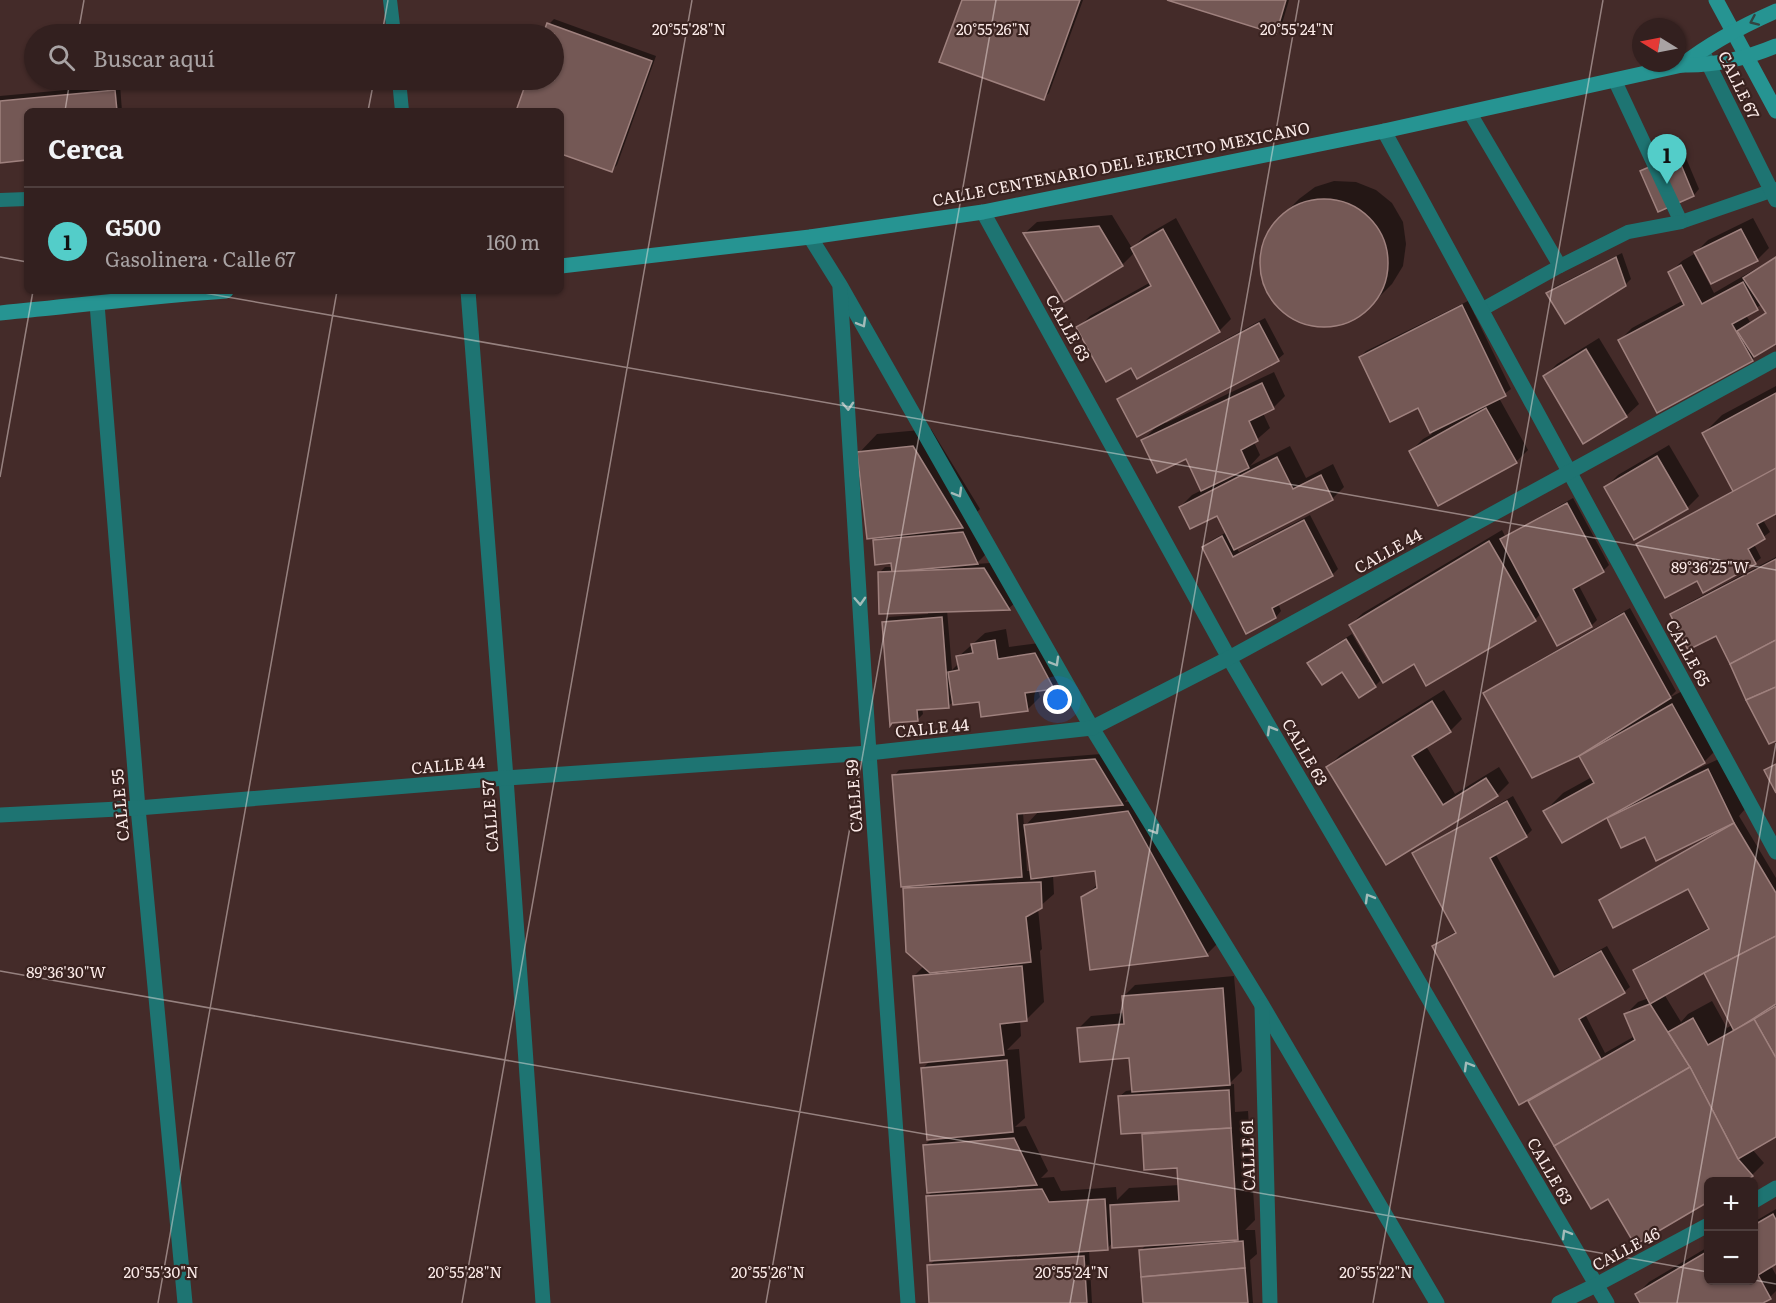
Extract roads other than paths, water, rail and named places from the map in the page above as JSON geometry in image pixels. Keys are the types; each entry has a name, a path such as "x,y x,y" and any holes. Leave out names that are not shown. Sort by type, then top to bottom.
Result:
{"main road":[{"path":"1716,0 1776,111"},
{"name":"CALLE CENTENARIO DEL EJERCITO MEXICANO","path":"1686,62 1732,30 1776,11"},
{"name":"CALLE CENTENARIO DEL EJERCITO MEXICANO","path":"1686,65 1709,66 1748,58 1776,46"},
{"name":"CALLE CENTENARIO DEL EJERCITO MEXICANO","path":"564,266 810,237 983,212 1384,131 1652,72"},
{"path":"0,313 98,304 151,294"}],"street":[{"name":"CALLE 67","path":"1702,50 1775,194"},
{"name":"CALLE 65","path":"1384,131 1776,852"},
{"name":"CALLE 63","path":"983,212 1229,658 1607,1303"},
{"path":"810,237 840,285 1092,728 1262,1005 1437,1303"},
{"name":"CALLE 59","path":"840,285 869,753 908,1303"},
{"name":"CALLE 57","path":"468,294 506,778 543,1303"},
{"name":"CALLE 55","path":"98,304 138,808 185,1303"},
{"name":"CALLE 44","path":"0,815 138,808 506,778 869,753 1092,728 1229,658 1776,359"},
{"name":"CALLE 61","path":"1262,1005 1270,1303"},
{"path":"1758,1199 1776,1188"},
{"name":"CALLE 46","path":"1559,1303 1704,1227"}],"lane":[{"path":"390,0 393,24"},
{"path":"1614,81 1681,222"},
{"path":"400,90 402,108"},
{"path":"1470,113 1560,266"},
{"path":"1481,310 1560,266 1628,232 1681,222 1775,194"},
{"path":"0,200 24,199"}],"place":[{"name":"G500","path":"1667,184"}]}
